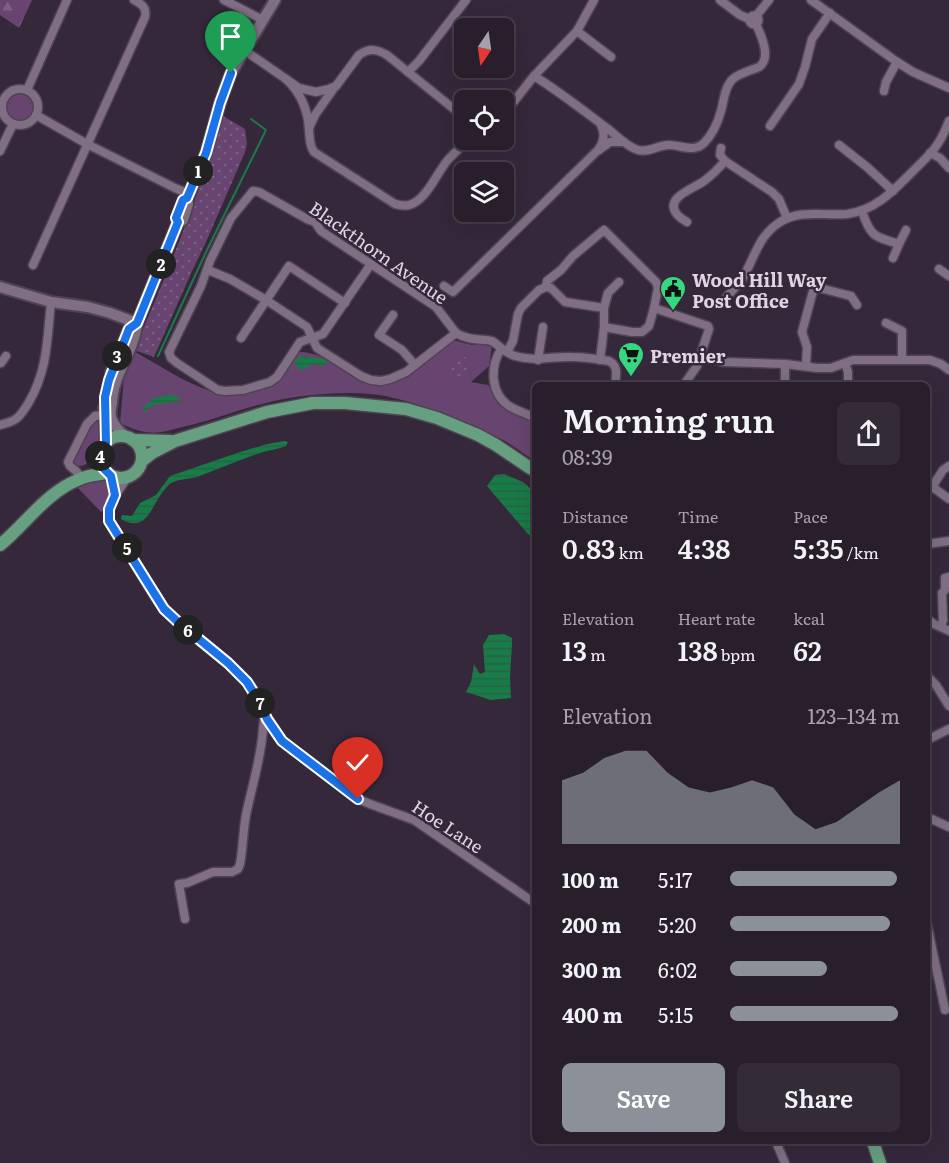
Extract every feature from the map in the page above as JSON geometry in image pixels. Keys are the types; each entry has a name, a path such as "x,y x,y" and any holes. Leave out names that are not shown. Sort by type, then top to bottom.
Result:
{"main road":[{"path":"100,456 103,468 116,478 127,478 138,471 142,460 141,448 116,428 111,417 116,380 136,334 137,323 178,222 183,220 189,204 188,196 206,153 226,87 244,50 275,0"},
{"path":"0,287 51,302 88,307 137,323"},
{"path":"106,443 104,415 109,380 129,329 137,323"},
{"path":"142,460 175,441 267,412 313,403 354,404 406,410 437,418 478,435 532,470"},
{"path":"43,501 51,488 64,478 95,464 106,443 114,437 175,441"},
{"path":"0,545 25,522 43,501 59,489 82,477 109,474"},
{"path":"874,1144 880,1163"}],"street":[{"path":"27,90 67,0"},
{"path":"33,265 145,17 143,6 134,0"},
{"path":"224,0 263,20"},
{"path":"514,101 534,76 577,32 594,0"},
{"path":"720,0 740,15 754,20"},
{"path":"754,20 769,0"},
{"path":"811,0 913,72 947,83"},
{"path":"408,72 465,1"},
{"path":"770,126 799,84 806,67 812,39 830,14"},
{"path":"534,76 561,92 624,142 638,150 650,150 664,145 697,148 708,138 718,120 730,82 763,63 764,47 754,20"},
{"path":"577,32 611,57"},
{"path":"244,50 298,88 316,92 336,86"},
{"path":"309,129 315,115 359,55 369,50 381,51 454,109"},
{"path":"884,91 886,82 897,62"},
{"path":"286,79 296,88 305,106 310,147 314,152 395,204 409,205 416,202 458,150"},
{"path":"16,88 27,90 38,103 36,115 26,124 13,124 5,118 2,96 16,88"},
{"path":"36,115 188,196"},
{"path":"724,300 742,279 759,243 767,232 787,218 798,214 840,214 862,211 882,200 938,144 949,121"},
{"path":"0,152 13,124"},
{"path":"598,150 603,140 601,124"},
{"path":"444,286 453,292 598,150 610,142 624,142"},
{"path":"839,145 893,191"},
{"path":"721,148 720,155 725,161 779,199 787,218"},
{"path":"930,153 940,158 949,168"},
{"path":"687,222 675,212 677,198 702,183 725,161"},
{"name":"Blackthorn Avenue","path":"312,338 300,342 277,377 270,382 232,392 218,390 171,358 169,352 231,218 253,191 315,222 321,231 436,307 456,333"},
{"path":"862,211 867,227 872,233 898,244"},
{"path":"546,287 547,281 604,230 656,282 658,288 649,326 642,332 604,327"},
{"path":"893,258 906,230"},
{"path":"312,338 323,334 371,264"},
{"path":"241,338 289,266 345,303"},
{"path":"939,269 949,276"},
{"path":"208,270 230,279 307,327 317,348 371,380 390,379 406,372 456,333 472,340 495,342 514,356 538,360 570,356 609,361 615,365 615,382"},
{"path":"600,360 604,308 608,293 619,282"},
{"path":"532,416 503,401 493,373 496,357 513,341 521,308 546,287 551,288 565,302 604,308"},
{"path":"806,366 807,347 802,332 813,291 820,288 850,296 857,305"},
{"path":"0,424 10,422 17,417 32,397 39,381 45,359 51,302"},
{"path":"654,308 709,328 701,356 686,382"},
{"path":"393,315 379,335 402,350 415,365"},
{"path":"886,323 902,331 902,360"},
{"path":"538,360 543,327"},
{"path":"701,356 723,362 831,368 853,360 930,360 949,370"},
{"path":"845,363 848,382"},
{"path":"785,364 785,382"},
{"path":"77,472 68,462 87,424 95,416 104,415"},
{"path":"930,484 949,466"},
{"name":"Hoe Lane","path":"109,474 115,495"},
{"name":"Hoe Lane","path":"127,478 115,495 109,509 109,521 158,600 178,622 238,672 252,690 282,741 358,799 414,820 532,901"},
{"path":"930,486 949,499"},
{"path":"930,544 949,541"},
{"path":"945,629 942,593 945,590 945,578 949,578"},
{"path":"930,621 945,629"},
{"path":"930,679 949,706"},
{"name":"Hoe Lane","path":"185,919 179,884 213,872 232,872 238,869 240,864 245,820 263,741 263,711"},
{"path":"930,738 949,729"},
{"path":"263,741 271,738 282,741"},
{"path":"930,818 949,827"},
{"path":"930,938 945,1010"},
{"path":"777,1144 785,1163"}],"green space":[{"path":"0,0 32,0 19,28 0,15"},
{"path":"20,90 31,95 36,106 31,117 20,122 9,117 4,106 9,95"},
{"path":"223,116 245,129 247,144 245,152 154,357 134,350 182,234"},
{"path":"452,340 472,345 492,345 489,366 471,382 488,385 500,401 523,418 532,421 532,459 505,441 461,421 415,404 372,394 328,394 283,399 190,425 150,433 120,423 124,377 135,352 192,384 224,393 240,394 273,385 284,374 299,352 325,359 348,374 373,384 407,378"},
{"path":"456,356 464,356 471,363 471,371 464,378 456,378 449,371 449,363"},
{"path":"95,421 100,423 99,443 89,462 77,466 72,461"},
{"path":"89,479 103,480 112,490 101,512 75,485"}],"shaded area":[{"path":"303,356 323,359 327,363 323,366 314,364 300,370 294,362"},
{"path":"174,395 182,401 153,405 144,412 142,410 152,399"},
{"path":"284,441 288,442 286,446 197,477 173,482 164,490 145,519 138,523 121,519 122,515 132,516 140,503 156,495 170,476 237,453"},
{"path":"504,474 523,482 531,489 532,537 487,486 495,475"},
{"path":"504,634 512,638 511,698 491,700 466,692 471,682 474,664 480,674 485,672 483,645 489,635"}],"waterway":[{"path":"158,356 266,130 251,119"}],"place":[{"name":"Wood Hill Way Post Office","path":"673,312"},
{"name":"Premier","path":"631,378"}],"route":[{"path":"231,73 206,153 187,198 183,200 176,218 178,222 137,323 129,329 109,380 104,415 106,443 100,456 103,468 114,483 115,495 109,509 109,521 164,609 247,682 282,741 310,760 358,799"}]}
